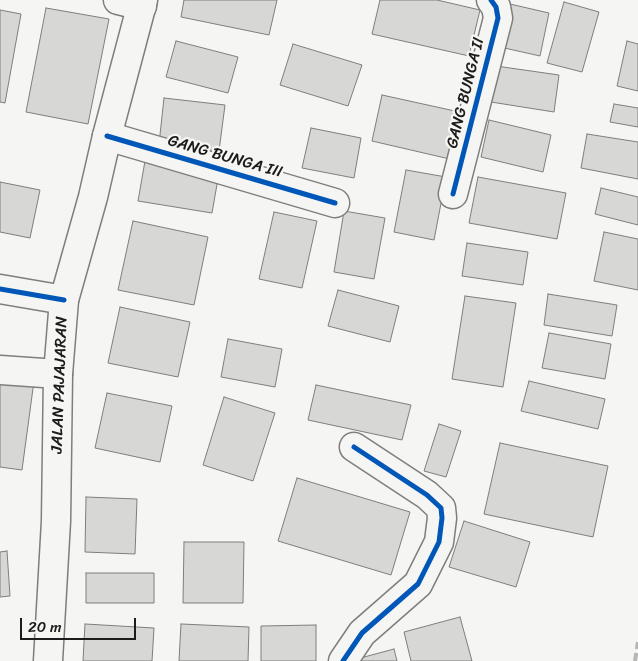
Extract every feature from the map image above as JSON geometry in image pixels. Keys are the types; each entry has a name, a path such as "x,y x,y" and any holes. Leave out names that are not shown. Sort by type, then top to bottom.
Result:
{"street":[{"name":"GANG BUNGA II","path":"453,194 498,18 496,7 491,0"},
{"name":"JALAN PAJAJARAN","path":"48,661 56,522 58,374 64,300 93,197 134,2"},
{"name":"GANG BUNGA III","path":"107,136 336,203"},
{"path":"0,289 64,300"},
{"path":"0,370 58,374"},
{"path":"343,661 362,633 418,584 439,542 442,518 441,508 427,495 354,448"}],"building":[{"path":"184,0 277,0 269,35 181,17"},
{"path":"380,0 437,0 480,10 469,56 372,34"},
{"path":"564,2 599,12 582,72 547,63"},
{"path":"510,4 549,13 540,56 500,47"},
{"path":"46,8 109,19 88,124 26,112"},
{"path":"0,10 21,14 5,103 0,102"},
{"path":"176,41 238,57 228,93 166,77"},
{"path":"627,41 638,44 638,91 617,86"},
{"path":"293,44 362,65 348,106 280,85"},
{"path":"496,66 559,75 554,112 491,102"},
{"path":"382,95 464,113 454,160 372,141"},
{"path":"164,98 225,105 219,151 159,144"},
{"path":"614,104 638,108 638,127 610,122"},
{"path":"489,120 551,135 543,172 481,157"},
{"path":"311,128 361,138 354,178 302,168"},
{"path":"587,134 638,142 638,179 581,168"},
{"path":"145,161 219,173 212,213 138,201"},
{"path":"406,170 446,177 434,240 394,232"},
{"path":"478,177 566,193 557,239 469,223"},
{"path":"0,182 40,190 30,238 0,232"},
{"path":"601,188 638,197 638,225 595,214"},
{"path":"344,211 385,218 374,279 334,272"},
{"path":"274,212 317,221 302,288 259,279"},
{"path":"133,221 208,237 194,305 118,290"},
{"path":"604,232 638,239 638,290 594,281"},
{"path":"467,243 528,252 523,285 462,276"},
{"path":"338,290 399,306 390,342 328,326"},
{"path":"548,294 617,305 612,336 544,325"},
{"path":"465,296 516,303 503,387 452,379"},
{"path":"120,307 190,322 178,377 108,363"},
{"path":"549,333 611,344 605,379 542,368"},
{"path":"228,339 282,349 275,387 221,377"},
{"path":"0,377 34,381 22,470 0,467"},
{"path":"529,381 605,399 598,429 521,411"},
{"path":"316,385 411,405 402,440 308,420"},
{"path":"107,393 172,406 160,462 95,448"},
{"path":"224,397 275,413 253,481 203,465"},
{"path":"439,424 461,431 446,477 424,471"},
{"path":"500,443 608,466 593,537 484,514"},
{"path":"297,478 410,512 391,575 278,541"},
{"path":"86,497 137,499 135,554 85,552"},
{"path":"464,521 530,542 516,587 449,567"},
{"path":"184,542 244,542 243,603 183,603"},
{"path":"7,551 10,596 0,597 0,552"},
{"path":"86,573 154,573 154,603 86,603"},
{"path":"460,617 472,661 411,661 404,632"},
{"path":"85,624 154,628 152,661 83,661"},
{"path":"181,624 249,627 248,661 179,661"},
{"path":"316,625 316,661 261,661 261,626"},
{"path":"394,649 397,661 353,661 353,660"}],"railway":[{"path":"635,661 638,642"}],"cycle path":[{"path":"453,194 498,18 496,7 491,0"},
{"path":"107,136 335,203"},
{"path":"0,289 64,300"},
{"path":"343,661 362,633 418,584 439,542 442,518 441,508 427,495 354,447"}]}
